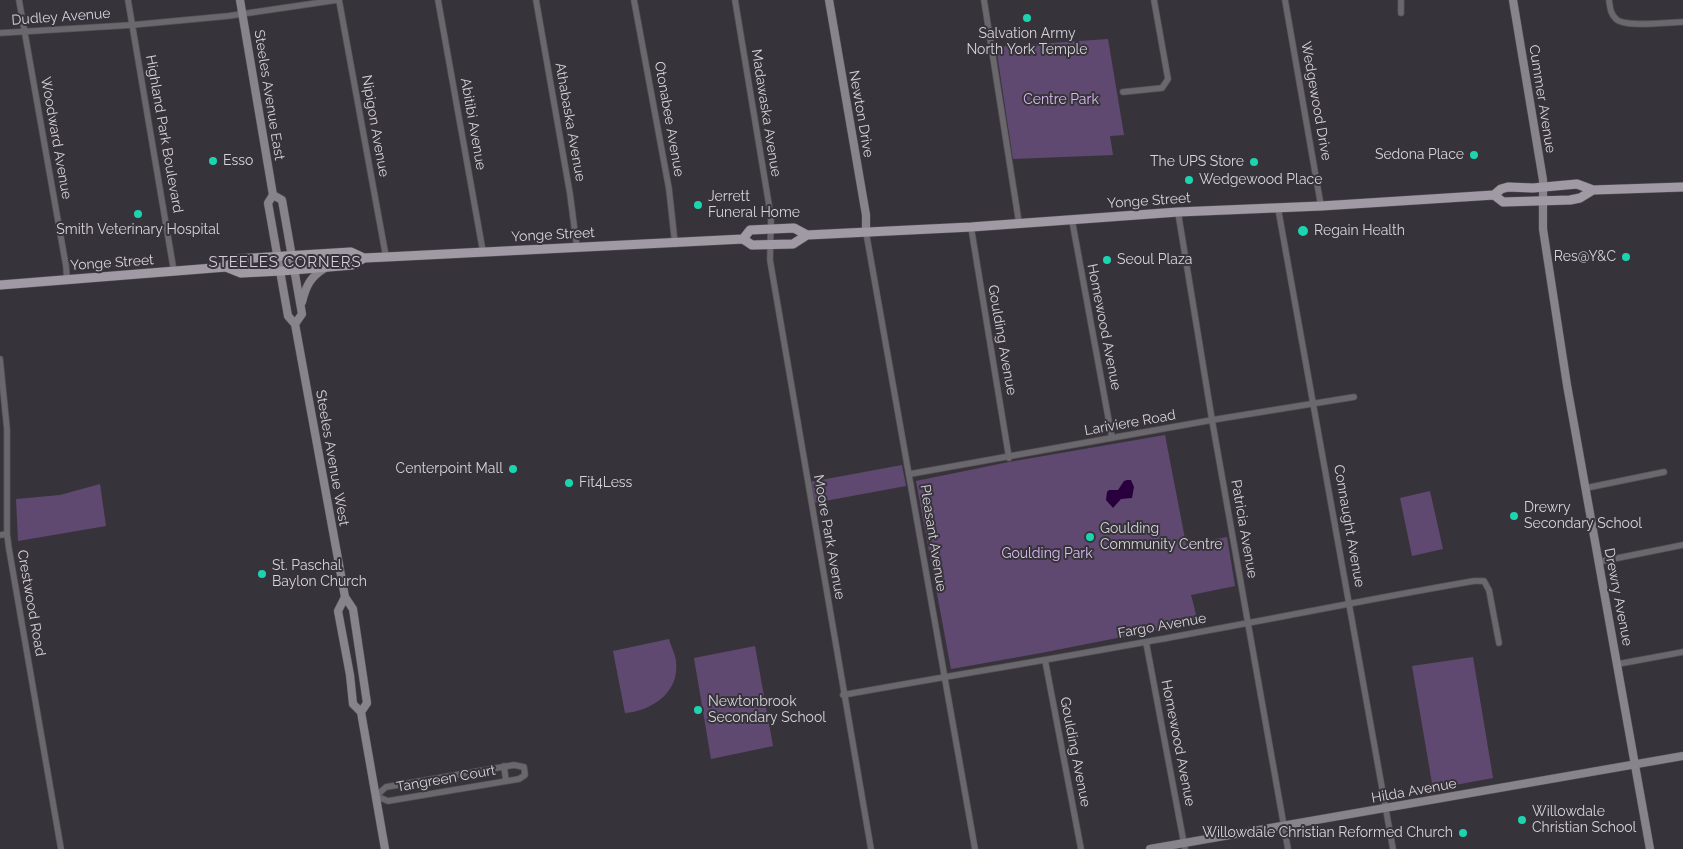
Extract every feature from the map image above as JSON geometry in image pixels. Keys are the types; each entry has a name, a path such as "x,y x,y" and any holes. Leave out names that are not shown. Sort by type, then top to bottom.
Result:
{"main road":[{"name":"Yonge Street","path":"226,267 237,259 278,258 351,252 364,258 675,244 743,239 752,245 793,244 807,235 1494,195 1501,189 1508,187 1577,184 1593,190 1683,187"},
{"name":"Yonge Street","path":"1494,195 1503,202 1543,202 1580,198 1593,190"},
{"name":"Yonge Street","path":"743,239 750,230 794,228 807,235"},
{"name":"Yonge Street","path":"0,285 226,267 241,273 281,271 352,265 364,258"}],"street":[{"name":"Woodward Avenue","path":"20,0 67,280"},
{"name":"Highland Park Boulevard","path":"128,0 174,272"},
{"name":"Steeles Avenue East","path":"240,0 273,195 268,203 281,271"},
{"name":"Dudley Avenue","path":"0,33 132,25 243,14 338,0"},
{"name":"Nipigon Avenue","path":"338,0 386,257"},
{"name":"Abitibi Avenue","path":"438,0 483,252"},
{"name":"Athabaska Avenue","path":"536,0 570,194 577,248"},
{"name":"Otonabee Avenue","path":"634,0 669,189 675,244"},
{"name":"Madawaska Avenue","path":"735,0 771,217 771,230"},
{"name":"Newton Drive","path":"829,0 866,215 866,232"},
{"path":"984,0 1019,223"},
{"path":"1123,92 1162,88 1168,79 1154,0"},
{"name":"Wedgewood Drive","path":"1285,0 1321,206"},
{"path":"1401,0 1401,13"},
{"name":"Cummer Avenue","path":"1513,0 1528,83 1543,202"},
{"path":"1609,0 1612,13 1617,20 1627,23 1683,22"},
{"name":"Steeles Avenue East","path":"273,195 282,200 291,256"},
{"name":"Drewry Avenue","path":"1543,202 1543,229 1568,385 1650,849"},
{"name":"Connaught Avenue","path":"1278,208 1393,849"},
{"name":"Patricia Avenue","path":"1178,212 1212,420 1288,849"},
{"name":"Homewood Avenue","path":"1072,220 1112,438"},
{"name":"Goulding Avenue","path":"970,227 1009,458"},
{"name":"Moore Park Avenue","path":"771,230 770,260 871,849"},
{"name":"Pleasant Avenue","path":"866,232 975,849"},
{"name":"Steeles Avenue West","path":"291,256 302,314 295,324"},
{"path":"301,306 305,288 310,279 326,267"},
{"name":"Steeles Avenue West","path":"281,271 288,316 295,324 345,596 352,609 367,703 361,712"},
{"name":"Crestwood Road","path":"0,359 7,429 8,534 61,849"},
{"name":"Lariviere Road","path":"910,474 1009,458 1212,420 1354,397"},
{"path":"1586,488 1664,472"},
{"path":"0,535 8,534"},
{"path":"1598,562 1683,545"},
{"name":"Fargo Avenue","path":"844,695 1146,642 1474,581 1484,582 1489,590 1499,643"},
{"name":"Steeles Avenue West","path":"345,596 338,611 349,666 353,704 361,712 385,849"},
{"name":"Homewood Avenue","path":"1146,642 1185,846"},
{"path":"1618,664 1683,652"},
{"name":"Goulding Avenue","path":"1045,660 1081,849"},
{"path":"349,666 361,663"},
{"name":"Hilda Avenue","path":"1150,849 1185,846 1284,826 1683,756"},
{"name":"Tangreen Court","path":"504,766 506,781"},
{"name":"Tangreen Court","path":"504,766 524,767 525,774 519,779 388,801 376,796 386,787 504,766"}],"green space":[{"name":"Centre Park","path":"1108,39 1124,135 1110,136 1113,155 1013,159 996,47"},
{"name":"Goulding Park","path":"1165,435 1186,544 1227,537 1235,586 1191,595 1198,622 951,669 916,481 1009,462"},
{"path":"902,465 906,486 814,503 810,482"},
{"path":"100,484 106,526 18,541 16,499 60,495"},
{"path":"1430,491 1443,549 1412,556 1400,498"},
{"path":"669,639 676,661 676,672 674,682 669,691 654,704 625,713 613,651"},
{"path":"755,646 773,746 711,759 694,658"},
{"path":"1473,657 1493,778 1433,789 1412,666"}],"shaded area":[{"path":"1131,480 1134,487 1132,498 1121,499 1113,508 1106,500 1107,492 1109,490 1118,490 1124,481"}],"place":[{"name":"Salvation Army North York Temple","path":"1027,18"},
{"name":"Sedona Place","path":"1474,155"},
{"name":"Esso","path":"213,161"},
{"name":"The UPS Store","path":"1254,162"},
{"name":"Wedgewood Place","path":"1189,180"},
{"name":"Jerrett Funeral Home","path":"698,205"},
{"name":"Smith Veterinary Hospital","path":"138,214"},
{"name":"Regain Health","path":"1303,231"},
{"name":"Res@Y&C","path":"1626,257"},
{"name":"Seoul Plaza","path":"1107,260"},
{"name":"Centerpoint Mall","path":"513,469"},
{"name":"Fit4Less","path":"569,483"},
{"name":"Drewry Secondary School","path":"1514,516"},
{"name":"Goulding Community Centre","path":"1090,537"},
{"name":"St. Paschal Baylon Church","path":"262,574"},
{"name":"Newtonbrook Secondary School","path":"698,710"},
{"name":"Willowdale Christian School","path":"1522,820"},
{"name":"Willowdale Christian Reformed Church","path":"1463,833"}],"district":[{"name":"STEELES CORNERS","path":"285,262"}]}
